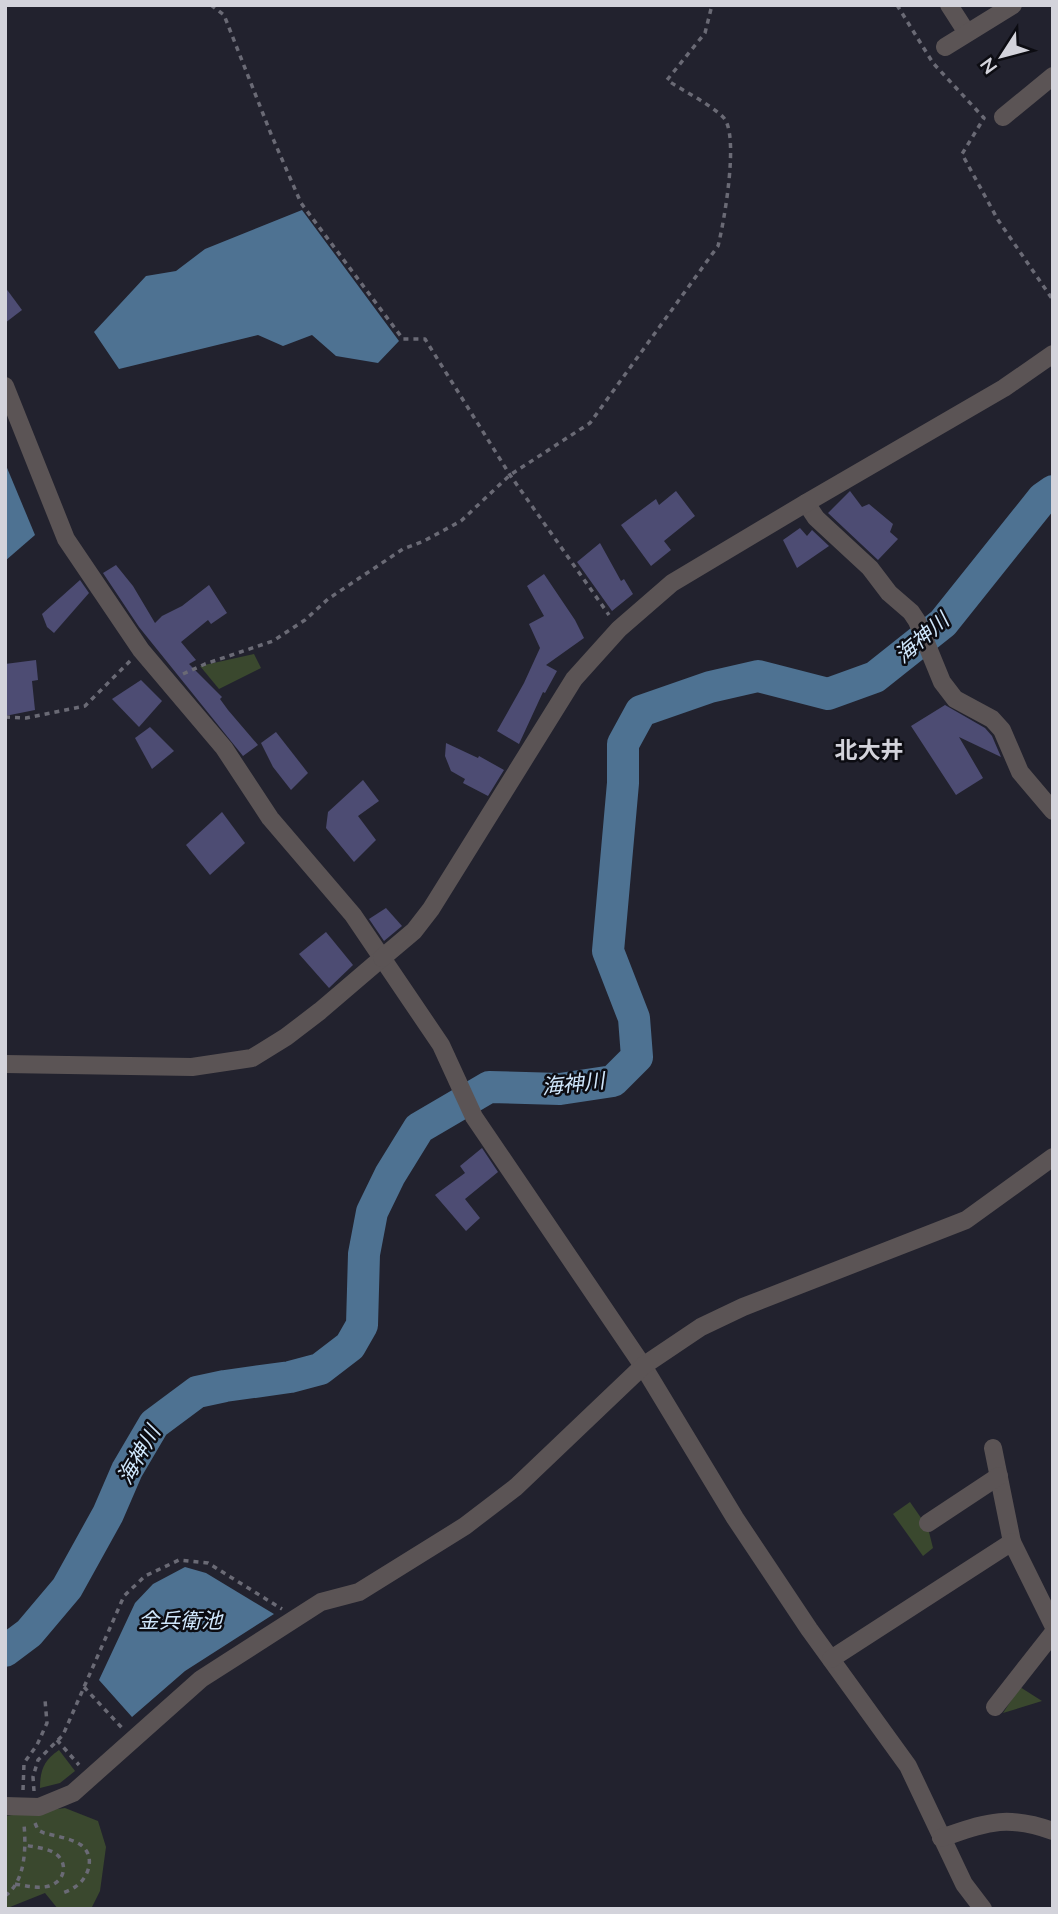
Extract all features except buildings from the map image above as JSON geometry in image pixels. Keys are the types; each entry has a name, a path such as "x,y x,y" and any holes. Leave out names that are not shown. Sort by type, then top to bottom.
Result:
{"street":[{"path":"949,5 967,33"},
{"path":"945,47 1013,5"},
{"path":"1003,117 1053,76"},
{"path":"5,1064 192,1067 252,1058 286,1037 320,1012 414,931 431,909 574,679 619,629 672,583 1004,388 1053,354"},
{"path":"5,386 66,539 141,650 225,748 270,818 353,915 441,1045 474,1117 643,1366 735,1518 831,1660 908,1766 964,1884 983,1909"},
{"path":"806,503 816,518 870,568 917,621 942,682 955,699 992,719 1002,730 1020,772 1053,811"},
{"path":"5,1806 39,1807 73,1793 201,1679 321,1602 359,1592 465,1526 516,1487 643,1366 701,1326 966,1220 1053,1157"},
{"path":"993,1448 1012,1542 1053,1625"},
{"path":"928,1523 999,1476"},
{"path":"831,1660 1012,1542"},
{"path":"995,1707 1053,1633"},
{"path":"941,1838 995,1821 1033,1824 1053,1831"}],"path":[{"path":"211,5 225,15 271,134 302,203 403,339 425,339 510,475 619,629"},
{"path":"168,681 205,664 273,641 403,549 461,521 510,475 590,424 718,246 724,224 732,140 725,118 667,80 705,33 712,5"},
{"path":"897,5 933,64 984,118 962,154 998,220 1053,300"},
{"path":"5,717 26,718 85,706 141,650"},
{"path":"34,1793 33,1777 38,1760 63,1735 124,1596 145,1576 179,1560 208,1563 296,1618"},
{"path":"84,1686 133,1739"},
{"path":"23,1793 24,1763 37,1745 47,1723 45,1700"},
{"path":"57,1740 84,1770"},
{"path":"35,1814 38,1830 79,1843 89,1857 89,1868 84,1879 75,1888 60,1895"},
{"path":"5,1896 11,1892 19,1877 25,1845 23,1815"},
{"path":"15,1884 37,1888 51,1886 59,1881 64,1871 62,1860 54,1853 25,1845"}],"green space":[{"path":"254,654 261,668 219,689 200,666"},
{"path":"910,1502 928,1528 933,1548 923,1556 893,1514"},
{"path":"1020,1687 1042,1701 1003,1713"},
{"path":"59,1750 75,1771 60,1783 40,1788 44,1766"},
{"path":"65,1808 98,1821 106,1847 100,1891 91,1909 58,1909 45,1893 5,1909 5,1816"}],"water":[{"path":"302,210 399,341 378,363 336,356 312,335 283,346 258,335 119,369 94,332 146,276 176,271 205,249"},
{"path":"5,463 35,535 5,561"},
{"name":"金兵衛池","path":"185,1567 206,1573 274,1614 185,1671 132,1717 99,1680 135,1603 153,1584"}],"waterway":[{"name":"海神川","path":"5,1651 29,1633 67,1588 108,1514 127,1470 154,1424 197,1392 290,1377 320,1369 350,1346 362,1325 364,1254 372,1212 390,1175 419,1128 489,1087 560,1089 613,1081 637,1057 634,1018 608,951 623,783 623,744 641,711 710,687 758,676 828,694 875,677 943,623 1043,498 1053,491"}],"district":[{"name":"北大井","path":"869,750"}]}
